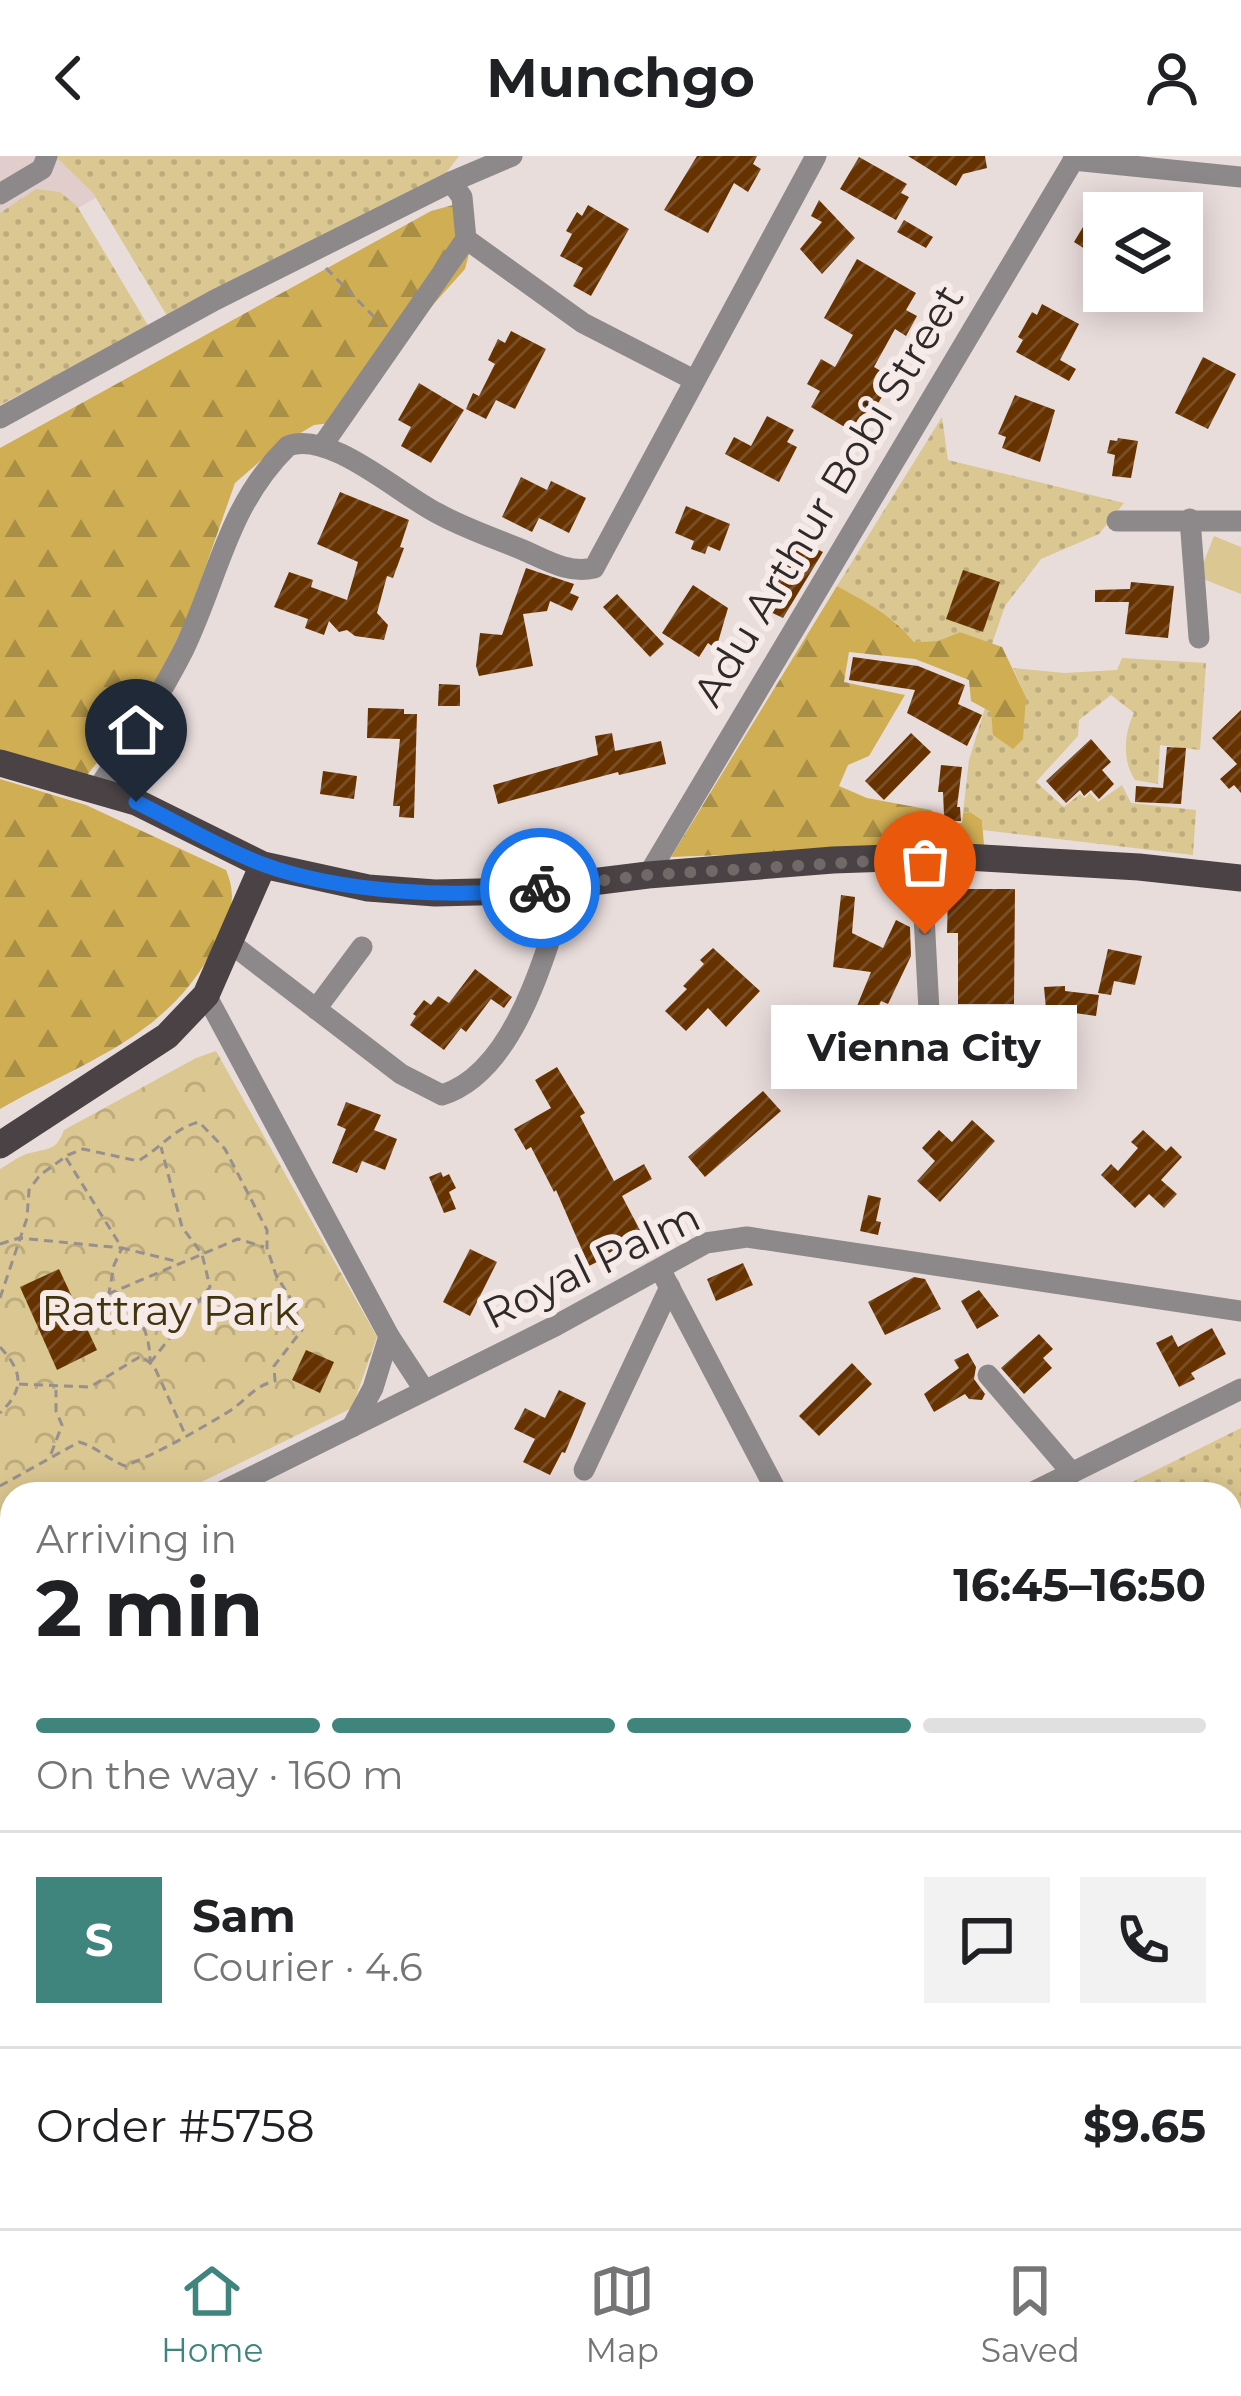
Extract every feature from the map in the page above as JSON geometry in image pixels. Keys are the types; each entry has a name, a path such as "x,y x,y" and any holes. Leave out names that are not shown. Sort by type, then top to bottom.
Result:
{"main road":[{"path":"0,763 136,802 263,865 368,888 435,893 519,891 648,875 921,858 1139,867 1241,878"},
{"path":"0,1145 167,1036 206,995 263,865"}],"street":[{"path":"0,194 42,169 47,156"},
{"path":"451,182 466,156"},
{"path":"0,418 215,300 512,156"},
{"path":"96,791 184,650 231,523 288,446 300,441 322,446 436,513 566,568 594,568 816,156"},
{"path":"1075,158 1241,176"},
{"name":"Adu Arthur Bobi Street","path":"648,875 1075,158"},
{"path":"322,446 466,239 462,197 451,182"},
{"path":"466,239 583,323 694,380"},
{"path":"1190,519 1199,638"},
{"path":"1118,521 1241,521"},
{"path":"921,858 928,1011"},
{"path":"229,942 419,1086 442,1095 463,1088 502,1046 535,984 567,885"},
{"path":"316,1009 362,947"},
{"path":"206,995 389,1336 423,1388"},
{"name":"Royal Palm","path":"241,1482 423,1388 665,1278 706,1244 747,1237 1241,1311"},
{"path":"584,1470 665,1278"},
{"path":"665,1278 772,1482"},
{"path":"351,1427 373,1388 389,1336"},
{"path":"988,1375 1072,1473"},
{"path":"1054,1482 1241,1388"}],"path":[{"path":"311,253 396,339"},
{"path":"0,1298 26,1218 29,1190 40,1174 83,1149 138,1160 186,1125 199,1122 225,1148 266,1230 267,1248 302,1330 274,1366 275,1381 257,1385 231,1410 156,1454 125,1466 96,1446 79,1442 7,1482"},
{"path":"150,1363 210,1287 202,1254 182,1226 161,1145"},
{"path":"65,1156 122,1248"},
{"path":"0,1244 19,1238 122,1248 182,1263"},
{"path":"94,1300 238,1239 267,1248"},
{"path":"112,1293 114,1265 122,1248"},
{"path":"112,1293 129,1303 150,1338 150,1363"},
{"path":"0,1347 17,1366 19,1384 0,1413"},
{"path":"19,1384 90,1387 141,1356 150,1363 185,1434"},
{"path":"50,1456 62,1424 56,1411 56,1388"}],"shaded area":[{"path":"0,156 172,156 0,251"}],"green space":[{"path":"55,156 459,156 438,184 169,319 93,193"},
{"path":"36,189 60,192 77,206 149,327 0,405 0,213"},
{"path":"453,205 473,239 465,269 397,345 340,422 314,425 275,448 235,483 189,614 159,677 135,716 87,775 0,750 0,448 431,211"},
{"path":"942,417 948,460 1124,503 1099,534 1041,559 1005,606 992,644 960,632 938,641 914,642 888,617 837,586"},
{"path":"1214,536 1241,547 1241,594 1198,577"},
{"path":"837,586 888,617 914,642 938,641 960,632 1002,647 1026,697 1023,739 1013,749 993,735 991,712 971,701 969,680 915,659 849,652 844,682 905,695 869,756 848,765 839,786 867,798 931,810 942,825 962,823 963,813 970,812 982,820 984,845 671,857"},
{"path":"1122,658 1206,663 1200,750 1160,745 1158,784 1135,780 1126,747 1134,713 1111,695 1079,720 1078,736 1036,782 1064,807 1080,794 1085,798 1090,793 1098,802 1122,785 1131,803 1196,810 1193,855 983,830 982,820 963,813 969,760 985,708 991,712 1026,697 1013,668 1064,673 1117,670"},
{"path":"0,779 86,805 226,870 232,898 218,940 176,1001 124,1042 0,1109"},
{"name":"Rattray Park","path":"216,1051 377,1337 352,1408 201,1482 0,1482 0,1169 51,1147 64,1130"},
{"path":"1241,1428 1241,1482 1132,1482"}],"building":[{"path":"697,156 757,156 753,164 761,169 748,192 734,183 708,233 664,210"},
{"path":"908,156 985,156 987,168 963,174 956,186"},
{"path":"859,157 907,184 901,193 909,197 896,220 840,189"},
{"path":"819,200 855,238 822,274 800,249 822,222 811,216"},
{"path":"588,205 629,229 591,296 573,286 583,268 560,256 572,234 566,231 577,212 582,216"},
{"path":"904,220 933,237 926,248 897,232"},
{"path":"1083,227 1083,248 1074,242"},
{"path":"857,259 916,293 906,310 917,316 906,336 895,329 874,367 886,374 883,381 889,385 864,427 858,423 853,432 811,407 820,391 807,384 821,359 835,367 853,335 824,318"},
{"path":"1042,304 1079,324 1060,360 1076,369 1069,381 1016,352 1023,340 1018,337"},
{"path":"511,331 546,349 515,409 496,400 486,419 466,409 473,393 479,396 495,364 488,360 498,339 505,343"},
{"path":"1203,357 1236,374 1208,429 1175,413"},
{"path":"419,383 464,410 431,463 401,446 411,427 398,420"},
{"path":"1015,395 1055,410 1040,462 1002,448 1006,437 998,434"},
{"path":"767,416 794,430 787,442 797,447 779,482 725,454 734,437 751,446"},
{"path":"1110,440 1138,441 1131,478 1112,476 1115,455 1107,453"},
{"path":"521,477 547,490 551,481 586,498 569,533 539,518 532,532 502,517"},
{"path":"340,492 409,520 400,547 404,548 393,578 387,576 377,613 388,625 384,640 339,632 329,621 324,635 305,628 308,619 274,607 289,572 313,580 311,587 347,600 358,562 317,544"},
{"path":"686,506 730,524 720,551 708,546 705,554 691,549 694,541 675,533"},
{"path":"794,538 823,552 783,618 760,607"},
{"path":"526,568 574,584 570,593 579,597 572,611 550,601 547,611 523,614 533,666 479,676 480,633 502,635"},
{"path":"963,570 1000,582 983,632 946,619"},
{"path":"1131,582 1174,586 1168,638 1125,634 1129,602 1095,602 1095,590 1130,589"},
{"path":"693,585 728,608 716,649 708,643 699,657 662,633"},
{"path":"617,594 664,644 650,657 603,607"},
{"path":"853,657 918,666 965,685 958,704 982,715 967,746 907,713 915,690 849,680"},
{"path":"439,684 460,685 460,706 438,706"},
{"path":"368,708 417,714 414,818 399,817 400,806 393,806 400,739 367,738"},
{"path":"1241,710 1241,793 1220,779 1237,764 1212,738"},
{"path":"612,733 615,751 661,741 666,764 498,804 493,785 598,755 595,736"},
{"path":"911,733 931,752 884,800 865,781"},
{"path":"1091,739 1111,762 1102,770 1114,784 1099,799 1091,790 1084,796 1080,790 1066,803 1046,781"},
{"path":"1167,747 1186,748 1181,804 1135,802 1136,786 1163,788"},
{"path":"941,765 962,767 957,807 961,821 955,821 953,838 945,838 943,792 938,792"},
{"path":"323,771 357,776 354,799 320,794"},
{"path":"958,889 1015,889 1014,1004 958,1004 958,933 947,933 948,893 958,893"},
{"path":"841,895 855,897 852,933 883,948 896,920 910,927 911,956 888,1004 881,1001 873,1020 855,1011 871,972 833,967"},
{"path":"713,948 760,991 726,1027 708,1008 686,1031 665,1011 687,989 683,986"},
{"path":"1108,949 1142,956 1135,985 1114,981 1111,995 1098,993"},
{"path":"475,969 512,997 504,1008 491,999 466,1032 461,1028 444,1050 410,1025 413,1014 424,1000 431,1005 438,996 449,1003"},
{"path":"1065,986 1065,991 1099,995 1096,1016 1046,1009 1044,987"},
{"path":"827,1049 872,1050 871,1073 827,1072"},
{"path":"557,1067 585,1113 580,1116 614,1181 644,1164 652,1179 622,1196 644,1238 589,1266 556,1190 531,1147 526,1150 514,1129 551,1108 535,1080"},
{"path":"763,1091 781,1111 705,1177 688,1157"},
{"path":"346,1102 381,1115 374,1130 397,1139 385,1170 362,1161 357,1173 332,1163 346,1129 337,1125"},
{"path":"972,1120 995,1141 940,1202 917,1181 935,1161 922,1148 939,1130 952,1142"},
{"path":"1143,1130 1166,1151 1171,1146 1182,1157 1161,1180 1177,1194 1164,1208 1149,1194 1135,1208 1101,1175 1111,1164 1118,1171 1138,1148 1131,1142"},
{"path":"441,1172 443,1177 449,1174 456,1188 449,1192 456,1209 444,1213 429,1177"},
{"path":"868,1195 881,1198 878,1235 860,1231"},
{"path":"470,1249 497,1262 470,1316 443,1302"},
{"path":"743,1263 753,1285 716,1301 707,1279"},
{"path":"59,1269 97,1350 57,1370 20,1287"},
{"path":"914,1277 925,1279 941,1309 885,1335 868,1302"},
{"path":"979,1290 999,1316 977,1329 961,1301"},
{"path":"1212,1328 1226,1354 1191,1373 1195,1379 1179,1387 1156,1343 1172,1335 1178,1347"},
{"path":"1039,1334 1053,1349 1043,1358 1052,1368 1024,1394 1001,1368"},
{"path":"306,1350 334,1362 320,1393 292,1380"},
{"path":"968,1353 976,1367 974,1379 985,1394 982,1400 965,1394 934,1412 924,1394 959,1368 954,1360"},
{"path":"852,1363 872,1384 819,1436 799,1416"},
{"path":"559,1390 586,1403 550,1475 523,1462 535,1439 514,1429 525,1408 545,1418"}],"way so far":[{"path":"540,888 832,860 921,858 925,934"}],"place":[{"name":"Vienna City","path":"925,934"}],"route":[{"path":"136,802 263,865 368,888 435,893 540,888"}]}
